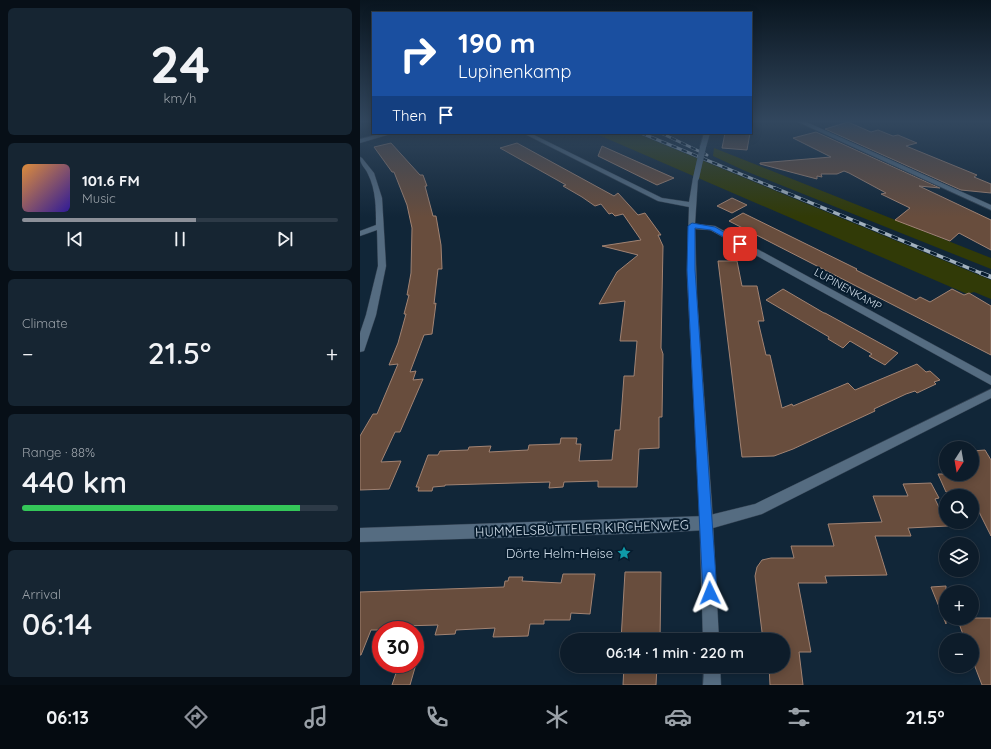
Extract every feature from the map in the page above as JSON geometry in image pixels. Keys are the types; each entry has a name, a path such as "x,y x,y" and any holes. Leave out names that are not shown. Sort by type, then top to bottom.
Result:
{"street":[{"path":"566,153 660,200 693,205"},
{"path":"701,153 693,205 691,270 706,523 711,633"},
{"path":"870,153 991,208"},
{"path":"360,159 371,173 377,192 381,226 382,266 371,315 360,348"},
{"path":"360,234 381,226"},
{"name":"LUPINENKAMP","path":"692,226 712,228 991,381"},
{"name":"HUMMELSBÜTTELER KIRCHENWEG","path":"360,535 706,523 757,510 991,393"},
{"path":"712,673 712,685"}],"green space":[{"path":"640,153 684,153 991,280 991,299 974,292 967,294"},
{"path":"713,153 727,153 991,258 991,269 743,170 713,156"}],"building":[{"path":"378,153 400,153 420,175 423,175 427,186 425,186 433,216 436,216 441,245 442,269 438,269 432,334 424,335 410,372 416,371 413,380 423,379 400,432 395,432 381,462 401,461 389,489 360,490 360,436 373,414 377,414 398,364 389,365 398,343 406,314 404,314 409,295 407,295 411,273 412,228 407,205 394,172 392,172"},
{"path":"509,153 535,153 614,196 618,193 638,215 645,213 661,235 658,235 663,246 661,348 663,354 662,417 659,417 659,448 639,449 637,487 598,487 598,481 564,482 563,487 549,488 550,482 445,485 433,487 432,491 418,491 419,487 416,487 428,455 438,455 440,451 468,450 469,447 491,446 489,452 528,450 529,445 560,444 561,438 577,438 576,444 581,444 579,461 612,460 615,430 620,430 624,376 634,376 637,341 620,341 625,301 599,304 617,272 638,255 602,246 641,240 623,214 615,216 612,213 609,214 601,204 595,206 563,186 566,185"},
{"path":"599,153 618,153 674,178 657,185 598,156"},
{"path":"823,153 862,153 940,188 919,186 991,220 991,250 959,233 950,241 895,220 910,208 881,194 886,193 844,171 837,174 821,174 822,177 817,176 817,179 760,164 831,157"},
{"path":"878,153 923,153 977,175 974,177 991,184 991,193 961,190"},
{"path":"732,198 747,205 732,213 717,206"},
{"path":"743,213 916,300 920,297 930,302 952,289 964,295 969,293 991,306 991,355 729,221"},
{"path":"718,261 737,261 742,286 757,286 764,321 758,321 766,355 770,355 782,408 792,404 793,406 848,383 855,390 917,364 926,372 930,371 940,380 934,382 936,384 917,393 915,391 906,394 874,409 875,411 793,449 774,456 742,457"},
{"path":"783,289 898,353 885,365 869,356 872,354 850,341 843,348 828,339 829,337 766,300"},
{"path":"979,450 985,450 991,460 991,536 979,512 979,489 945,489 941,481 979,481"},
{"path":"931,483 939,498 935,499 939,507 939,526 908,528 911,536 875,536 887,575 825,576 827,583 798,583 811,652 799,652 803,685 770,685 769,673 790,673 790,633 762,633 755,576 757,567 762,560 771,558 794,558 791,546 834,546 828,524 882,522 873,496 908,496 903,484"},
{"path":"625,572 661,572 660,633 621,633"},
{"path":"563,574 595,574 590,614 571,613 570,620 544,620 544,624 530,624 528,636 493,637 495,628 456,630 455,634 435,635 438,625 424,625 424,621 372,621 372,630 360,655 360,592 504,587 505,581 508,581 509,577 523,577 522,581 561,583"},
{"path":"939,586 939,607 931,587"},
{"path":"979,618 991,618 991,685 982,685 977,673 979,673 979,633 962,633 960,625 979,625"},
{"path":"396,673 413,673 410,685 392,685"},
{"path":"624,673 657,673 656,685 623,685"}],"railway":[{"path":"689,153 777,189"},
{"path":"703,153 707,155"},
{"path":"775,188 983,274"},
{"path":"981,273 991,277"}],"place":[{"name":"Dörte Helm-Heise","path":"624,553"}],"route":[{"path":"710,593 691,270 692,226 712,228 740,244"}]}
